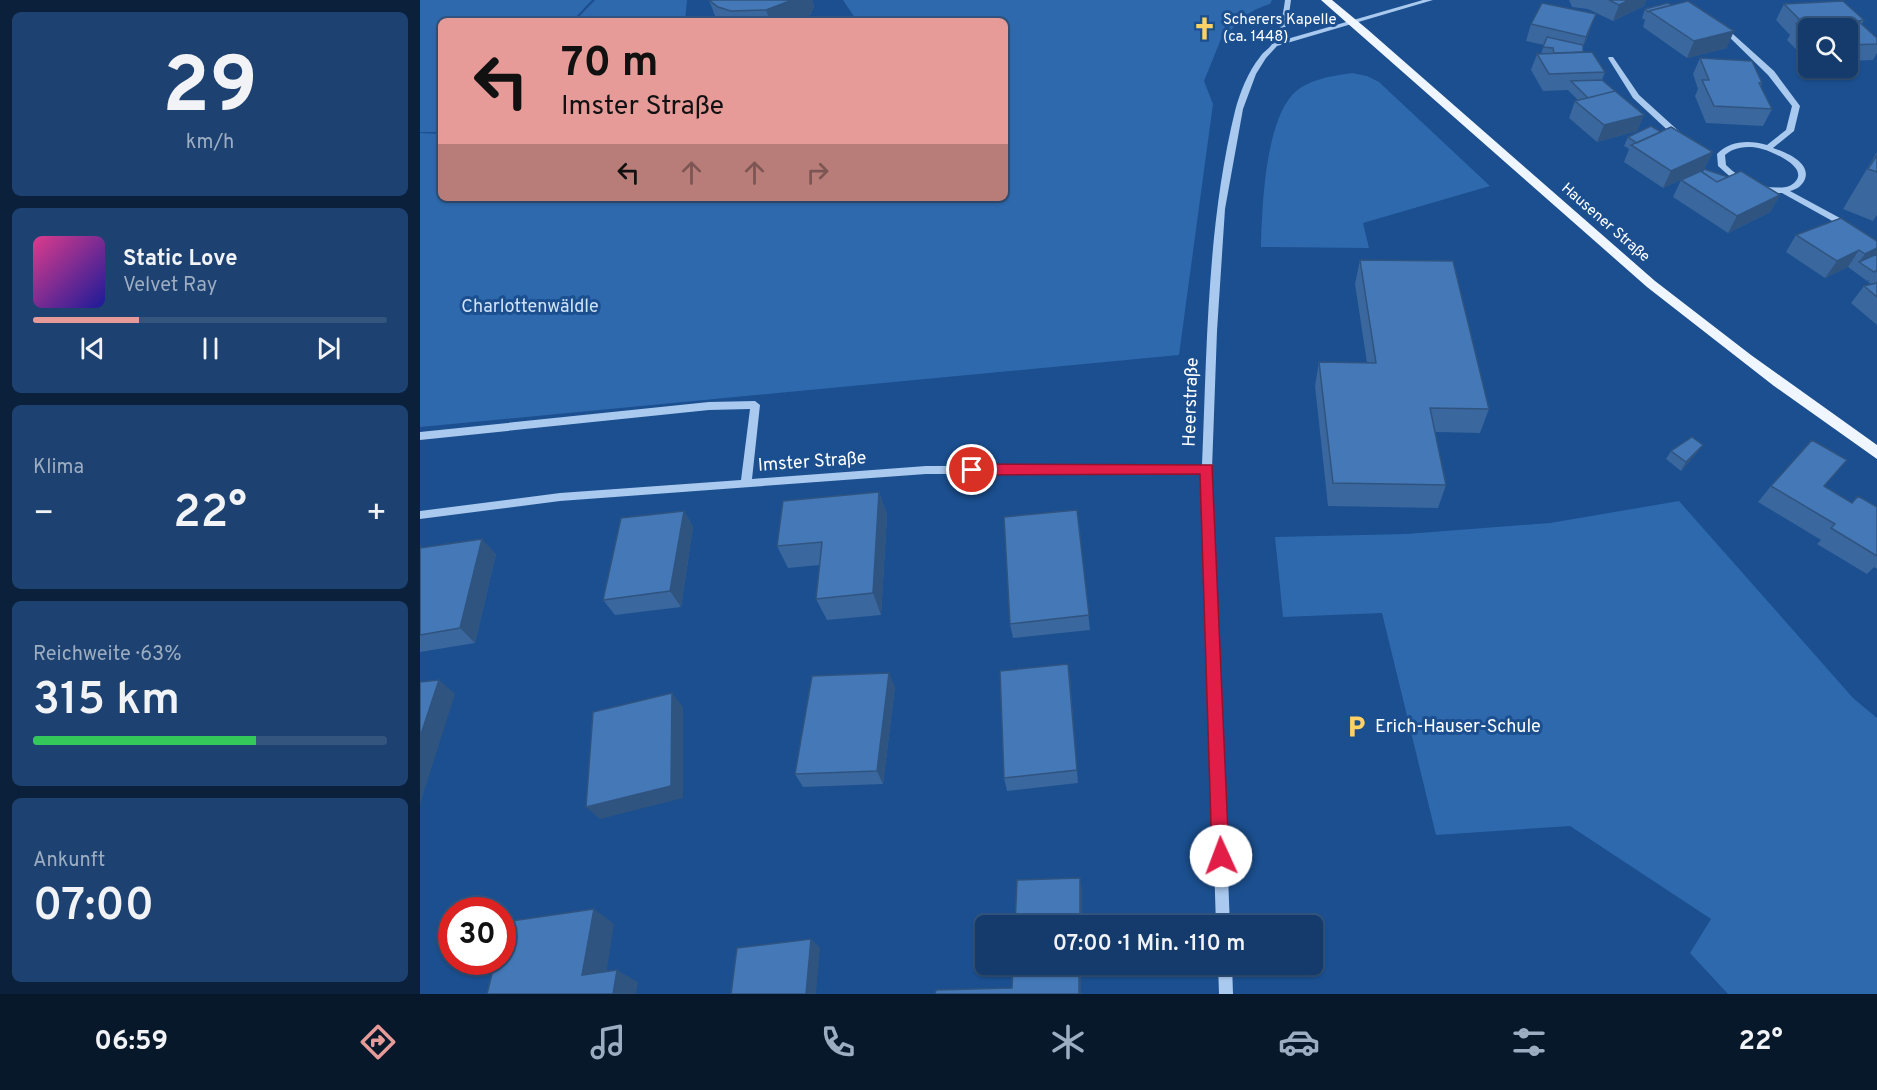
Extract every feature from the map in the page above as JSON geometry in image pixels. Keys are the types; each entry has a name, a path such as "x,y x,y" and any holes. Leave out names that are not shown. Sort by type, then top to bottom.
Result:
{"main road":[{"name":"Hausener Straße","path":"1326,0 1620,258 1726,345 1877,453"}],"street":[{"path":"1275,45 1285,21 1287,0"},
{"path":"1275,45 1430,0"},
{"path":"1711,19 1731,34 1771,73 1796,106 1790,131 1768,148"},
{"name":"Heerstraße","path":"1223,915 1207,469 1212,331 1221,208 1239,109 1252,74 1263,57 1275,45"},
{"path":"1611,58 1636,96 1680,138 1690,143"},
{"path":"1710,154 1720,160 1727,173 1758,188 1792,187 1800,182 1802,175 1800,167 1782,153 1757,145 1734,146 1721,154 1720,160"},
{"path":"1781,189 1854,229"},
{"path":"420,436 709,406 755,405 746,482"},
{"name":"Imster Straße","path":"420,515 560,496 926,470 1207,469"},
{"path":"1225,975 1226,994"}],"green space":[{"path":"420,0 592,0 575,18 438,18 438,132 420,132"},
{"path":"595,0 687,0 685,18 578,18"},
{"name":"Charlottenwäldle","path":"843,0 1272,0 1270,4 1246,16 1221,39 1204,81 1213,104 1179,355 420,427 420,133 438,134 438,201 1008,201 1008,18 855,18"},
{"path":"1352,73 1367,76 1379,82 1490,186 1363,223 1369,248 1261,247 1267,168 1276,126 1283,109 1292,95 1305,85 1320,79"},
{"path":"1679,501 1853,698 1877,718 1877,994 1728,994 1690,953 1711,919 1570,826 1436,835 1382,613 1283,617 1275,537 1406,534 1550,523"}],"building":[{"path":"709,0 792,0 766,10 731,11 718,7"},
{"path":"1609,0 1629,0 1619,5"},
{"path":"1688,1 1734,31 1694,41 1649,11"},
{"path":"1843,1 1864,20 1858,21 1858,18 1798,18 1784,4"},
{"path":"1542,3 1596,14 1586,37 1531,24"},
{"path":"1668,3 1671,5 1648,12 1645,9"},
{"path":"1858,21 1877,38 1877,44 1858,45"},
{"path":"1547,37 1583,45 1583,52 1554,53 1553,48 1543,47"},
{"path":"1592,52 1605,72 1549,74 1537,54"},
{"path":"1700,58 1752,61 1762,83 1759,83 1772,109 1714,106 1702,80 1709,80"},
{"path":"1602,80 1615,91 1588,98 1571,81"},
{"path":"1615,91 1644,115 1604,125 1575,101"},
{"path":"1651,126 1661,132 1637,143 1628,137"},
{"path":"1671,127 1713,152 1671,171 1631,145"},
{"path":"1877,155 1877,172 1868,169"},
{"path":"1704,169 1728,177 1717,182 1702,172"},
{"path":"1701,171 1717,182 1741,171 1780,195 1737,216 1681,180"},
{"path":"1841,218 1877,241 1877,248 1865,254 1859,250 1837,261 1796,235"},
{"path":"1877,254 1877,270 1874,272 1859,262"},
{"path":"1360,260 1453,261 1489,409 1430,408 1446,485 1333,483 1319,362 1376,363"},
{"path":"1877,283 1877,297 1864,286"},
{"path":"1692,437 1703,445 1686,462 1671,451"},
{"path":"1812,440 1847,460 1824,486 1852,503 1858,496 1877,507 1877,556 1831,528 1835,524 1771,486"},
{"path":"879,492 873,593 816,599 822,542 777,546 783,501"},
{"path":"1077,510 1089,615 1010,624 1004,517"},
{"path":"684,511 670,591 603,600 621,518"},
{"path":"482,539 460,628 420,635 420,548"},
{"path":"1068,664 1077,770 1004,778 1000,671"},
{"path":"889,673 877,771 795,774 812,676"},
{"path":"439,680 420,737 420,682"},
{"path":"672,693 671,786 586,807 593,712"},
{"path":"1080,878 1080,915 1015,915 1017,880"},
{"path":"594,909 582,975 617,970 613,994 487,994 492,975 516,975 516,920"},
{"path":"811,939 806,994 731,994 737,948"},
{"path":"1013,975 1079,975 1079,994 935,994 936,990 1012,988"}],"place":[{"name":"Scherers Kapelle (ca. 1448)","path":"1205,28"},
{"name":"Erich-Hauser-Schule","path":"1357,726"}],"route":[{"path":"972,470 1207,469 1221,856"}]}
